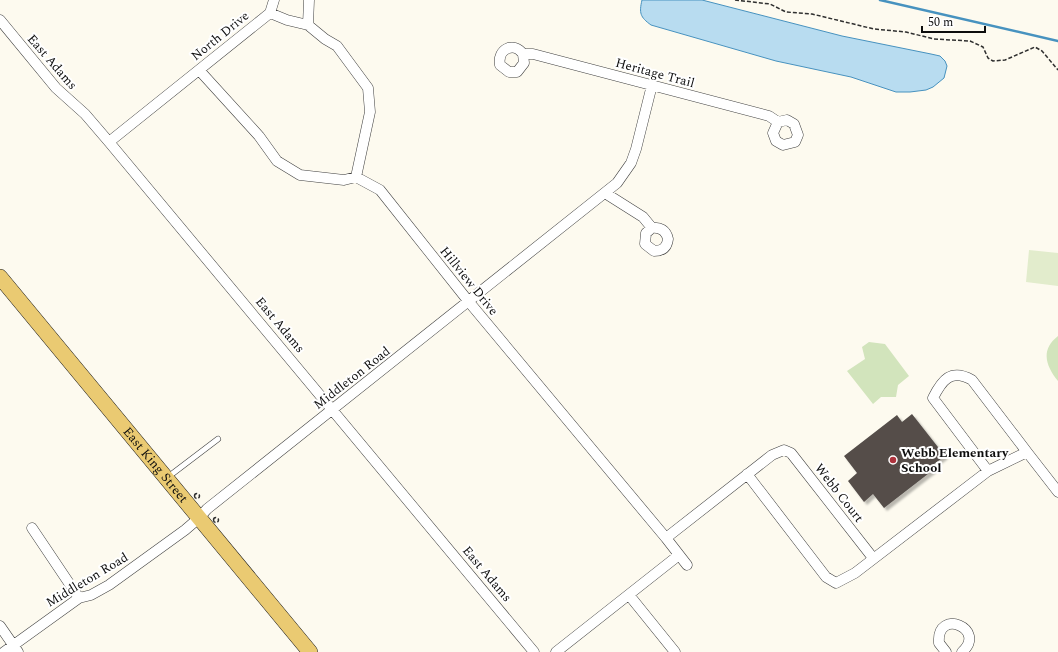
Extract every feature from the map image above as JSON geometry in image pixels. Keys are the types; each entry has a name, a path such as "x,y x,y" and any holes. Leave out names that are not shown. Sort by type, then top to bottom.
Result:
{"main road":[{"name":"East King Street","path":"0,277 310,652"}],"street":[{"path":"199,70 259,136 277,161 300,175 344,180 356,177 370,112 368,88 337,46 325,39 308,25 270,13 274,0"},
{"path":"308,25 309,0"},
{"name":"North Drive","path":"109,142 270,13"},
{"name":"East Adams","path":"0,20 56,88 85,114 109,142 534,652"},
{"name":"Heritage Trail","path":"523,54 533,54 769,116 778,122"},
{"name":"Middleton Road","path":"4,652 16,649 79,598 91,595 110,585 199,518 207,509 617,183 631,163 652,85"},
{"name":"Hillview Drive","path":"356,177 380,190 469,302 687,565"},
{"path":"605,193 643,217 652,228"},
{"path":"988,471 933,398 939,385 947,378 954,375 963,375 972,380 1058,492"},
{"name":"Webb Court","path":"666,538 777,452 788,451 873,558"},
{"path":"747,474 826,577 836,583 843,580 873,558 988,471 1027,452"},
{"path":"32,528 79,598"},
{"path":"556,652 679,555"},
{"path":"629,595 675,652"},
{"path":"931,652 943,649 938,638 942,629 950,624 959,625 966,631 969,640 962,652"},
{"path":"0,626 16,649"}],"lane":[{"path":"166,479 218,439"}],"path":[{"path":"735,0 770,4 786,12 812,14 874,29 906,32 934,39 970,41 983,47 988,58 993,61 1005,60 1035,47 1042,51 1058,70"}],"green space":[{"path":"1029,250 1058,253 1058,286 1026,282"},
{"path":"1058,336 1058,381 1050,370 1047,352 1052,341"},
{"path":"869,342 885,344 909,376 898,385 896,397 881,397 873,404 847,371 865,359 862,347"}],"water":[{"path":"642,0 702,0 842,36 940,56 945,61 947,66 944,78 933,87 926,90 896,92 851,77 776,61 651,25 641,14"}],"building":[{"name":"Webb Elementary School","path":"912,414 945,456 934,464 937,467 884,508 873,494 864,502 848,481 857,473 844,456 897,415 902,422"}],"waterway":[{"path":"880,0 1058,41"}],"place":[{"name":"Webb Elementary School","path":"893,460"}]}
